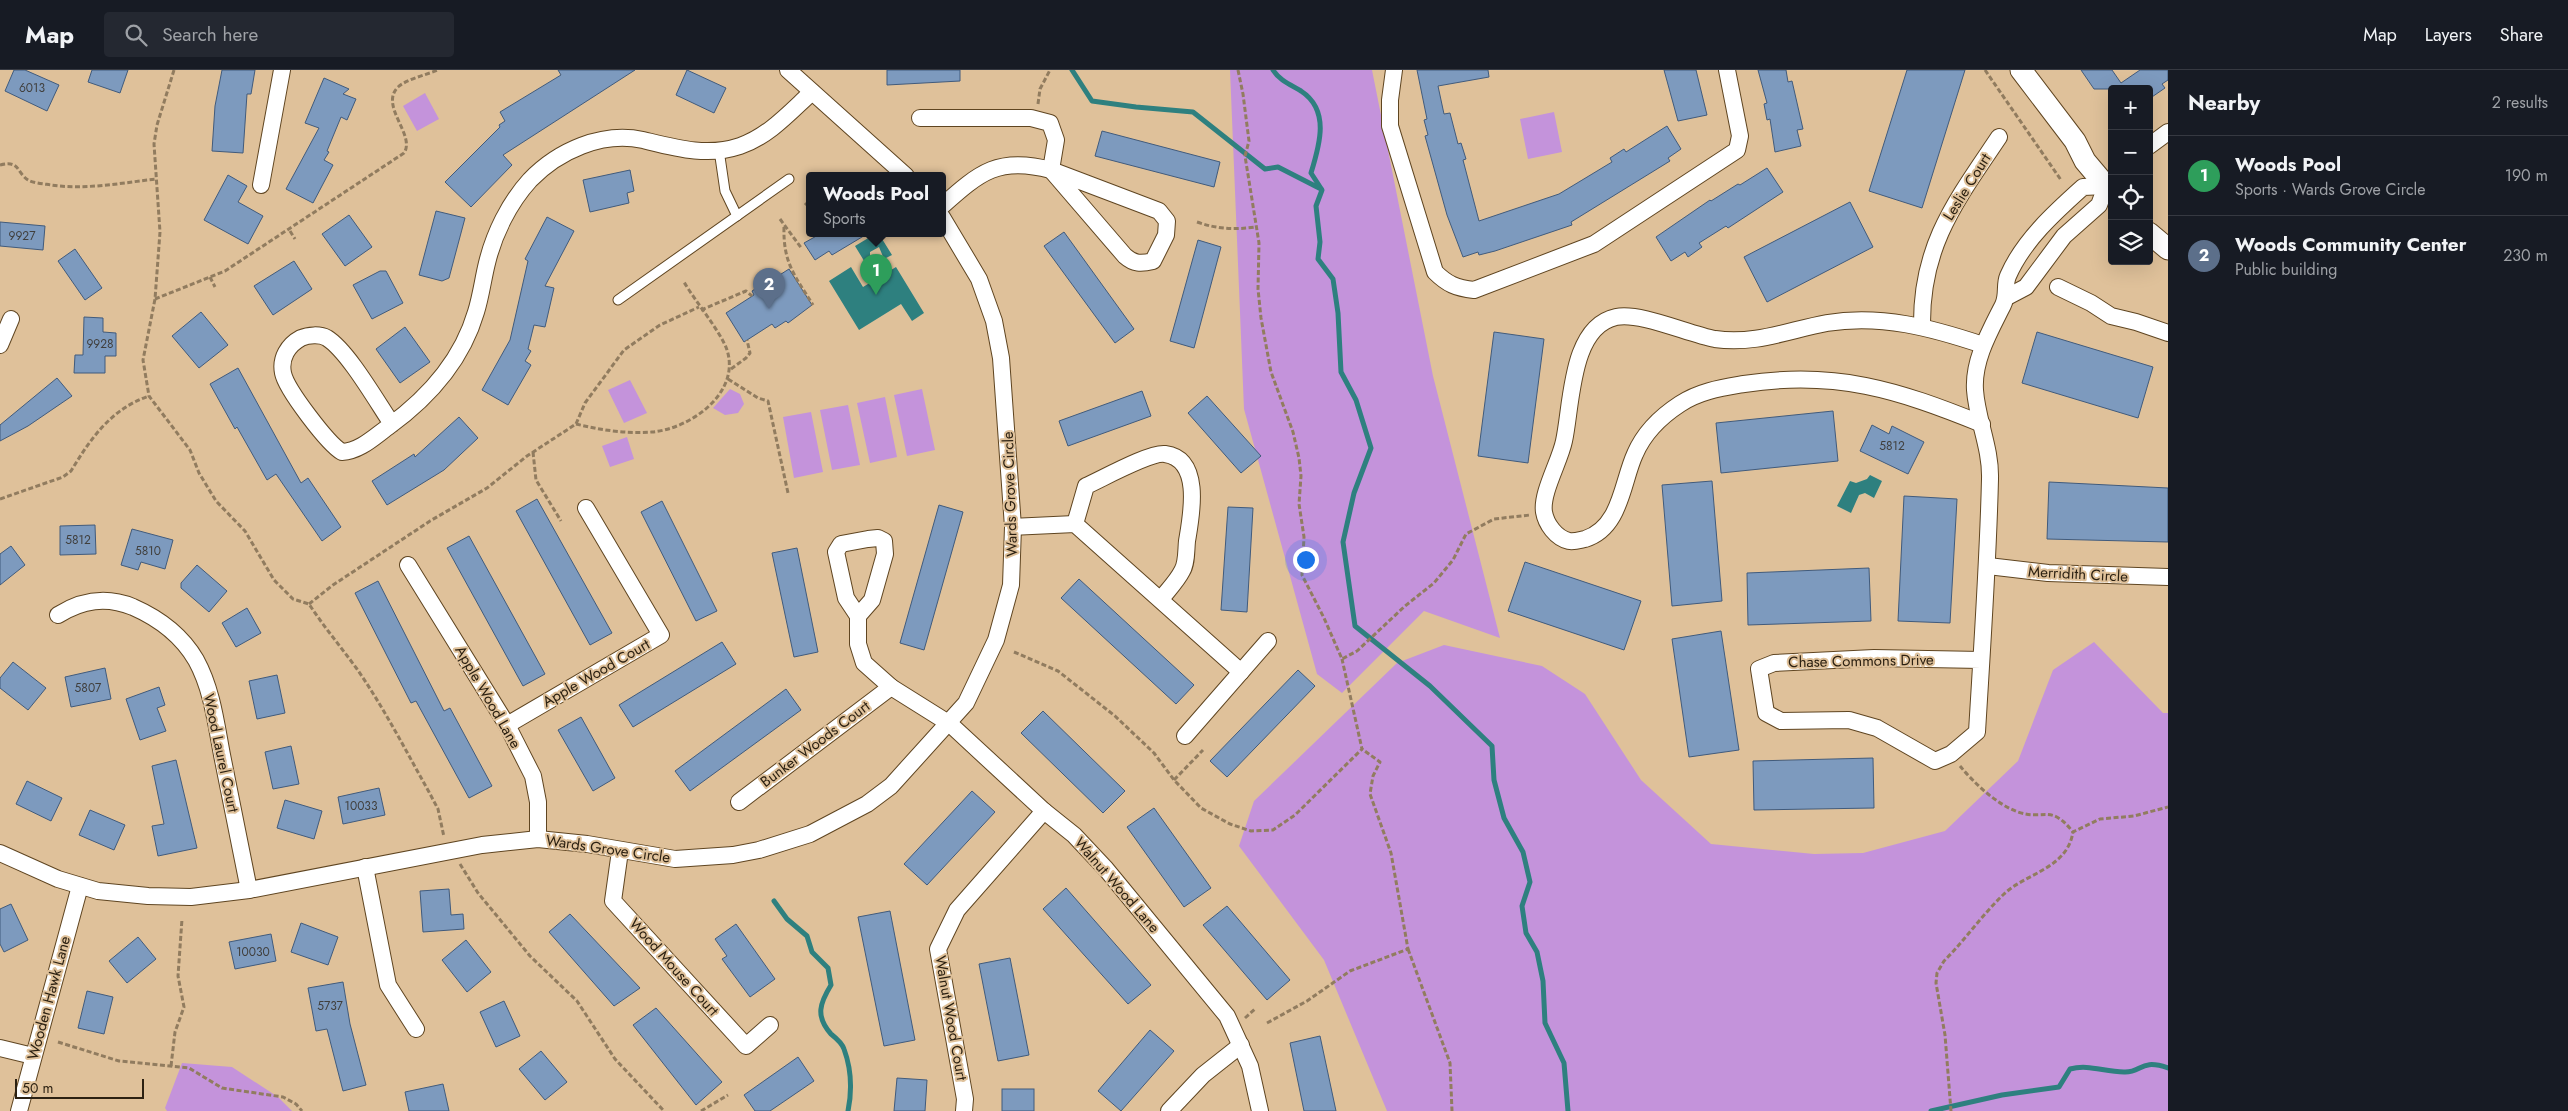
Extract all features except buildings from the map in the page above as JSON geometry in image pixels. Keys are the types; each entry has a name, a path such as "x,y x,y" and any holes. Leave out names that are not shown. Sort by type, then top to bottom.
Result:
{"street":[{"path":"261,185 282,70"},
{"path":"788,70 902,172"},
{"path":"1394,70 1390,100 1390,126 1434,272 1446,283 1458,289 1474,290 1594,244 1737,150 1740,136 1727,70"},
{"path":"2021,70 2075,142 2085,161 2108,184"},
{"path":"392,424 339,348 326,337 304,337 294,342 285,352 283,365 285,380 334,447 342,452 361,446 392,424 429,392 460,351 477,311 487,263 495,237 522,189 544,167 569,151 604,140 631,139 682,150 719,150 739,146 770,130 812,92"},
{"path":"920,118 1042,120 1050,123 1056,140 1051,170 1124,256 1138,263 1153,261 1166,235 1167,221 1159,211 1051,170 1026,163 996,168 976,177 946,203"},
{"path":"2153,143 2168,132"},
{"name":"Leslie Court","path":"1922,326 1922,297 1930,256 1949,212 2000,137"},
{"name":"Chase Commons Drive","path":"1981,660 1874,658 1774,663 1759,669 1766,713 1781,721 1849,720 1877,728 1935,761 1951,754 1976,732 1988,566 1990,462 1975,390 1976,373 1983,345 2007,297 2007,278 2021,253 2050,218 2083,187 2108,186"},
{"path":"2007,297 2026,288 2064,236 2099,205 2108,189"},
{"name":"Wards Grove Circle","path":"0,853 51,876 98,891 182,897 248,890 482,845 538,839 587,844 675,859 705,858 759,850 810,834 840,820 891,786 950,724 966,703 996,640 1011,585 1013,527 1005,388 994,322 979,279 946,224"},
{"path":"2153,236 2168,249"},
{"path":"2058,287 2091,303 2112,316 2168,333"},
{"path":"1982,424 1882,388 1848,381 1766,381 1711,390 1678,405 1648,430 1635,454 1618,506 1602,530 1592,536 1569,541 1558,536 1544,513 1544,502 1564,442 1575,370 1584,345 1594,330 1606,320 1619,316 1634,318 1715,339 1747,341 1778,336 1826,323 1856,320 1922,326 1983,345"},
{"path":"0,345 11,319"},
{"path":"1075,524 1086,486 1150,457 1164,454 1177,459 1187,471 1192,484 1193,500 1183,570 1161,599"},
{"name":"Apple Wood Court","path":"507,724 661,635 586,508"},
{"path":"1013,527 1075,524 1241,672"},
{"path":"878,538 884,541 885,554 872,600 858,616 846,598 837,547 841,544 878,538"},
{"name":"Apple Wood Lane","path":"408,565 507,724 533,776 538,802 538,839"},
{"name":"Merridith Circle","path":"1988,566 2048,573 2168,577"},
{"name":"Wood Laurel Court","path":"58,615 74,605 94,601 123,603 150,615 176,634 196,660 210,694 248,890"},
{"name":"Walnut Wood Lane","path":"858,616 858,644 864,663 891,687 950,724 1044,811 1074,835 1106,869 1228,1016 1250,1066 1260,1111"},
{"path":"1185,736 1268,641"},
{"name":"Bunker Woods Court","path":"739,802 891,687"},
{"name":"Walnut Wood Court","path":"964,1111 965,1099 938,949 957,910 1044,811"},
{"name":"Wood Mouse Court","path":"620,851 614,901 746,1046 770,1025"},
{"path":"365,867 388,985 416,1029"},
{"name":"Wooden Hawk Lane","path":"19,1111 80,886"},
{"path":"1168,1111 1203,1075 1241,1045"},
{"path":"0,1048 33,1056"}],"lane":[{"path":"719,150 725,191 737,216"},
{"path":"618,300 789,179"}],"path":[{"path":"174,70 157,124 154,144 160,232 155,299 143,360 149,396 190,450 199,473 216,501 245,531 274,580 293,600 309,604 324,628 358,671 407,752 438,809 442,834"},
{"path":"155,299 225,271 290,230 404,153 408,148 407,140 398,123 394,98 395,92 400,86 438,70"},
{"path":"1038,107 1040,89 1050,70"},
{"path":"1238,70 1244,94 1249,141 1244,156 1258,243 1258,289 1265,347 1274,380 1293,432 1299,458 1301,476 1299,504 1304,537 1302,575 1324,618 1342,660 1362,749 1380,762 1373,776 1370,794 1391,853 1408,949 1450,1063 1452,1111"},
{"path":"1985,70 2061,180"},
{"path":"0,165 8,163 19,167 28,180 50,185 82,187 156,179"},
{"path":"780,219 784,227 802,249"},
{"path":"1197,222 1213,228 1255,227"},
{"path":"784,227 784,245 787,262 812,305"},
{"path":"290,230 295,239"},
{"path":"210,277 215,287"},
{"path":"576,424 607,431 652,432 666,429 710,408 728,379 731,369 727,350 684,282"},
{"path":"309,604 333,585 430,521 487,488 534,452 576,424 585,403 624,350 660,326 700,309 746,291 752,296"},
{"path":"731,369 746,358 750,352 747,340"},
{"path":"728,379 758,398 768,401 788,493"},
{"path":"0,499 64,476 71,471 109,419 130,403 149,396"},
{"path":"534,452 536,480 561,521"},
{"path":"1342,660 1358,651 1380,628 1444,572 1466,534 1494,519 1544,513"},
{"path":"1014,652 1058,671 1115,716 1154,753 1174,780 1201,808 1230,824 1251,831 1273,830 1295,815 1362,749"},
{"path":"1174,780 1203,750"},
{"path":"1951,1111 1945,1035 1937,996 1937,973 1944,961 2005,892 2044,870 2066,852 2072,841 2073,832 2062,818 2041,813 2020,813 2006,806 1963,769"},
{"path":"2073,832 2100,819 2120,818 2168,807"},
{"path":"462,870 530,956 577,1001 615,1059 664,1111"},
{"path":"171,1066 175,1032 184,1007 178,976 182,919"},
{"path":"1267,1022 1307,1001 1350,971 1408,949"},
{"path":"1242,1020 1255,1009"},
{"path":"58,1042 119,1061 189,1068 222,1088 283,1097 296,1104 302,1111"},
{"path":"701,1111 728,1095"}],"shaded area":[{"path":"1230,70 1372,70 1433,376 1500,638 1424,611 1342,693 1317,674 1244,409"},
{"path":"425,93 439,119 417,131 403,106"},
{"path":"1554,112 1562,152 1528,159 1520,119"},
{"path":"630,380 647,413 624,423 608,390"},
{"path":"730,389 740,394 744,404 738,413 725,415 713,408"},
{"path":"922,389 935,450 907,456 894,395"},
{"path":"885,397 897,457 870,463 857,403"},
{"path":"848,405 860,465 832,470 820,410"},
{"path":"811,412 823,472 794,478 783,417"},
{"path":"627,437 634,459 610,467 602,446"},
{"path":"2094,642 2163,713 2168,713 2168,1111 1387,1111 1324,960 1239,846 1254,801 1397,663 1444,645 1542,666 1585,694 1641,780 1711,844 1814,854 1863,853 1945,831 2018,761 2053,670"},
{"path":"182,1063 232,1067 278,1097 292,1111 167,1111 165,1108"}],"water":[{"path":"870,237 881,237 892,255 884,259 879,247 870,252 870,257 877,263 869,269 855,246"},
{"path":"851,267 863,287 896,267 924,313 912,321 901,304 859,330 829,281"},
{"path":"1870,475 1882,481 1874,498 1865,493 1859,495 1851,513 1837,506 1850,481 1856,483 1867,479"}],"waterway":[{"path":"1072,70 1092,101 1193,112 1265,169 1278,167 1321,189"},
{"path":"1273,70 1282,79 1310,99 1316,108 1319,118 1319,139 1311,173 1322,190 1316,206 1320,242 1318,259 1333,279 1338,313 1341,372 1356,400 1371,448 1354,493 1343,542 1355,626 1430,686 1492,746 1494,780 1504,818 1523,852 1530,882 1522,906 1526,933 1537,952 1543,981 1545,1023 1564,1063 1568,1111"},
{"path":"774,901 787,919 807,936 812,952 828,968 831,985 824,998 821,1015 826,1027 842,1045 846,1056 850,1080 848,1111"},
{"path":"1931,1111 2002,1095 2059,1087 2070,1069 2090,1068 2130,1072 2147,1065 2159,1065 2168,1068"}],"place":[{"name":"Woods Pool","path":"876,295"},
{"name":"Woods Community Center","path":"769,309"}]}
